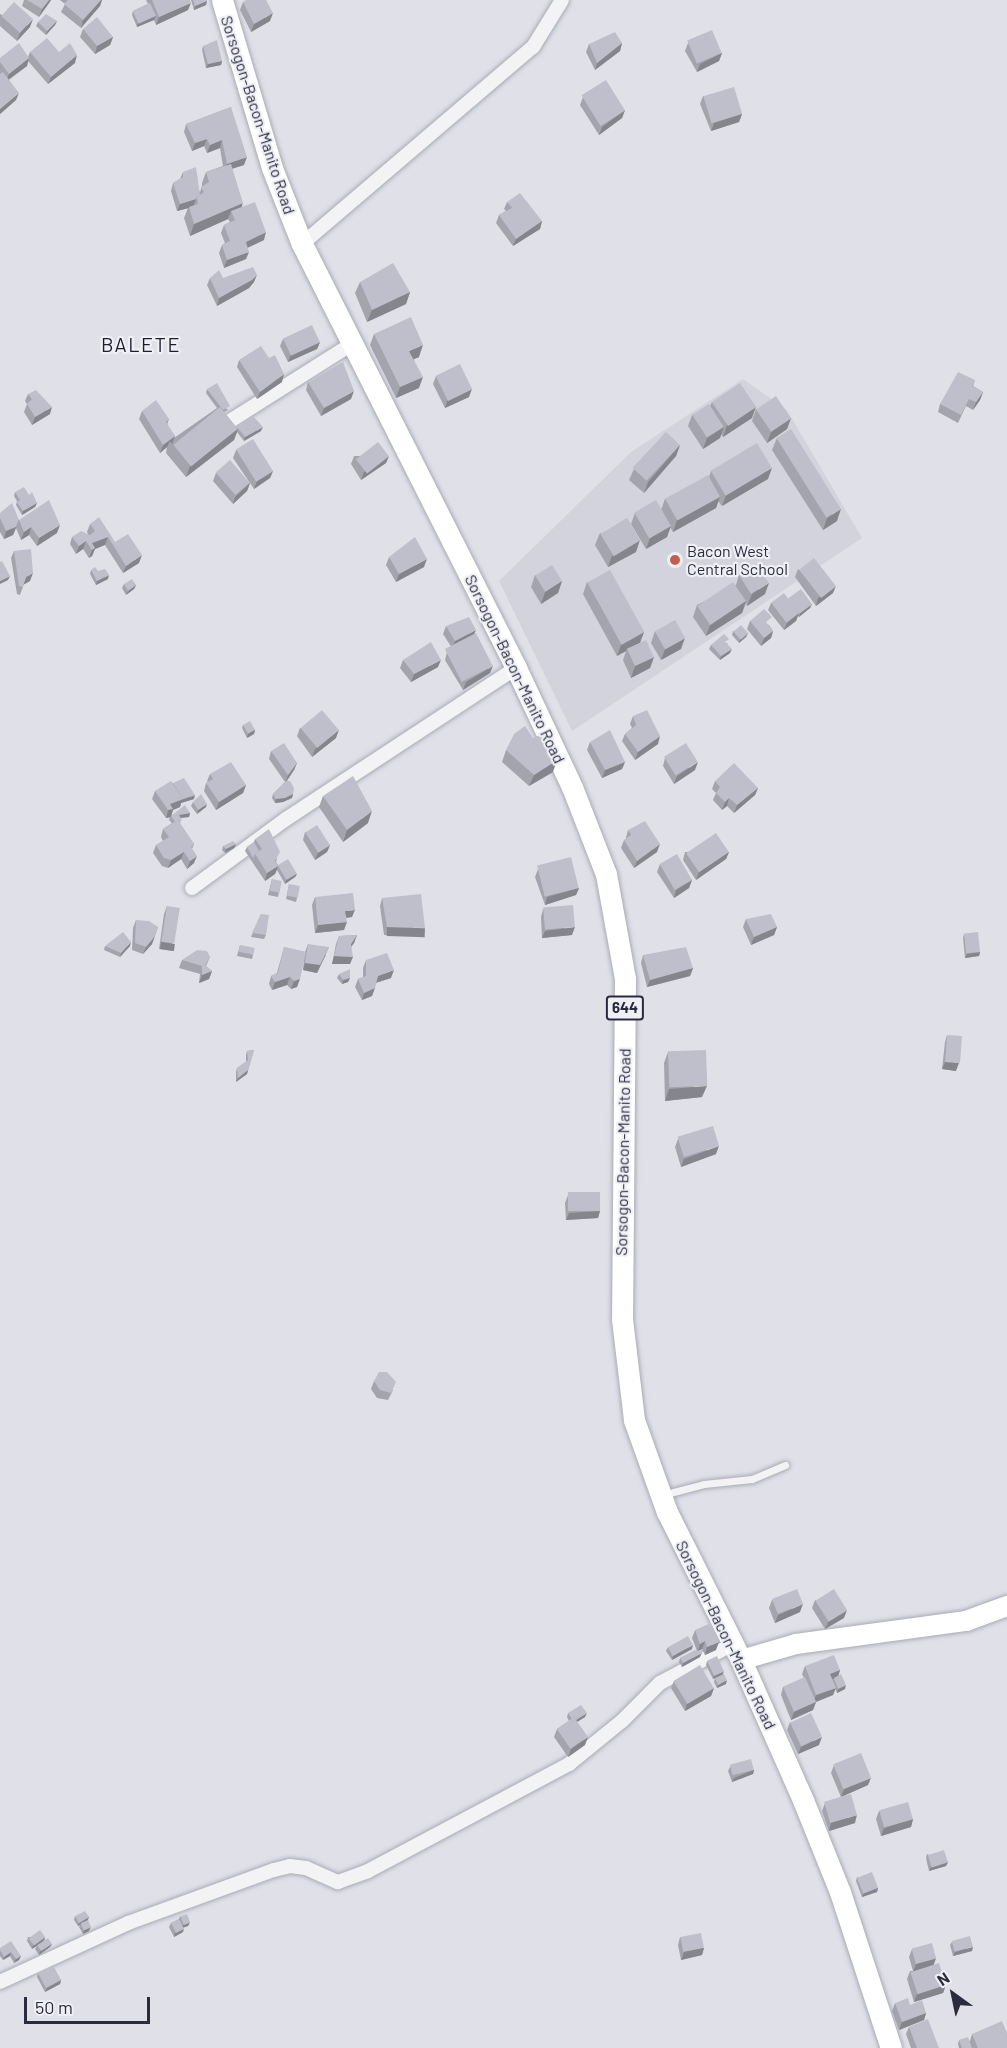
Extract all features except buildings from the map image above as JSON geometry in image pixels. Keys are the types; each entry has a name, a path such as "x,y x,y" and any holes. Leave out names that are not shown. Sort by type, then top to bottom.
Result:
{"main road":[{"name":"Sorsogon-Bacon-Manito Road","path":"222,0 268,157 302,244 350,345 516,668 593,836 606,874 623,951 623,1331 634,1420 660,1496 737,1652 840,1893 891,2048"}],"street":[{"path":"302,244 533,47 562,0"},
{"path":"230,420 350,345"},
{"path":"192,888 286,819 516,668"},
{"path":"0,1982 128,1923 274,1870 290,1866 306,1868 338,1882 368,1871 569,1764 622,1721 660,1683 737,1652 966,1621 1007,1606"}],"lane":[{"path":"660,1496 704,1484 752,1479 784,1465"}],"shaded area":[{"name":"Bacon West Central School","path":"743,379 787,410 862,538 572,731 499,581 631,452"}],"place":[{"name":"Bacon West Central School","path":"675,560"}],"district":[{"name":"BALETE","path":"141,344"}]}
